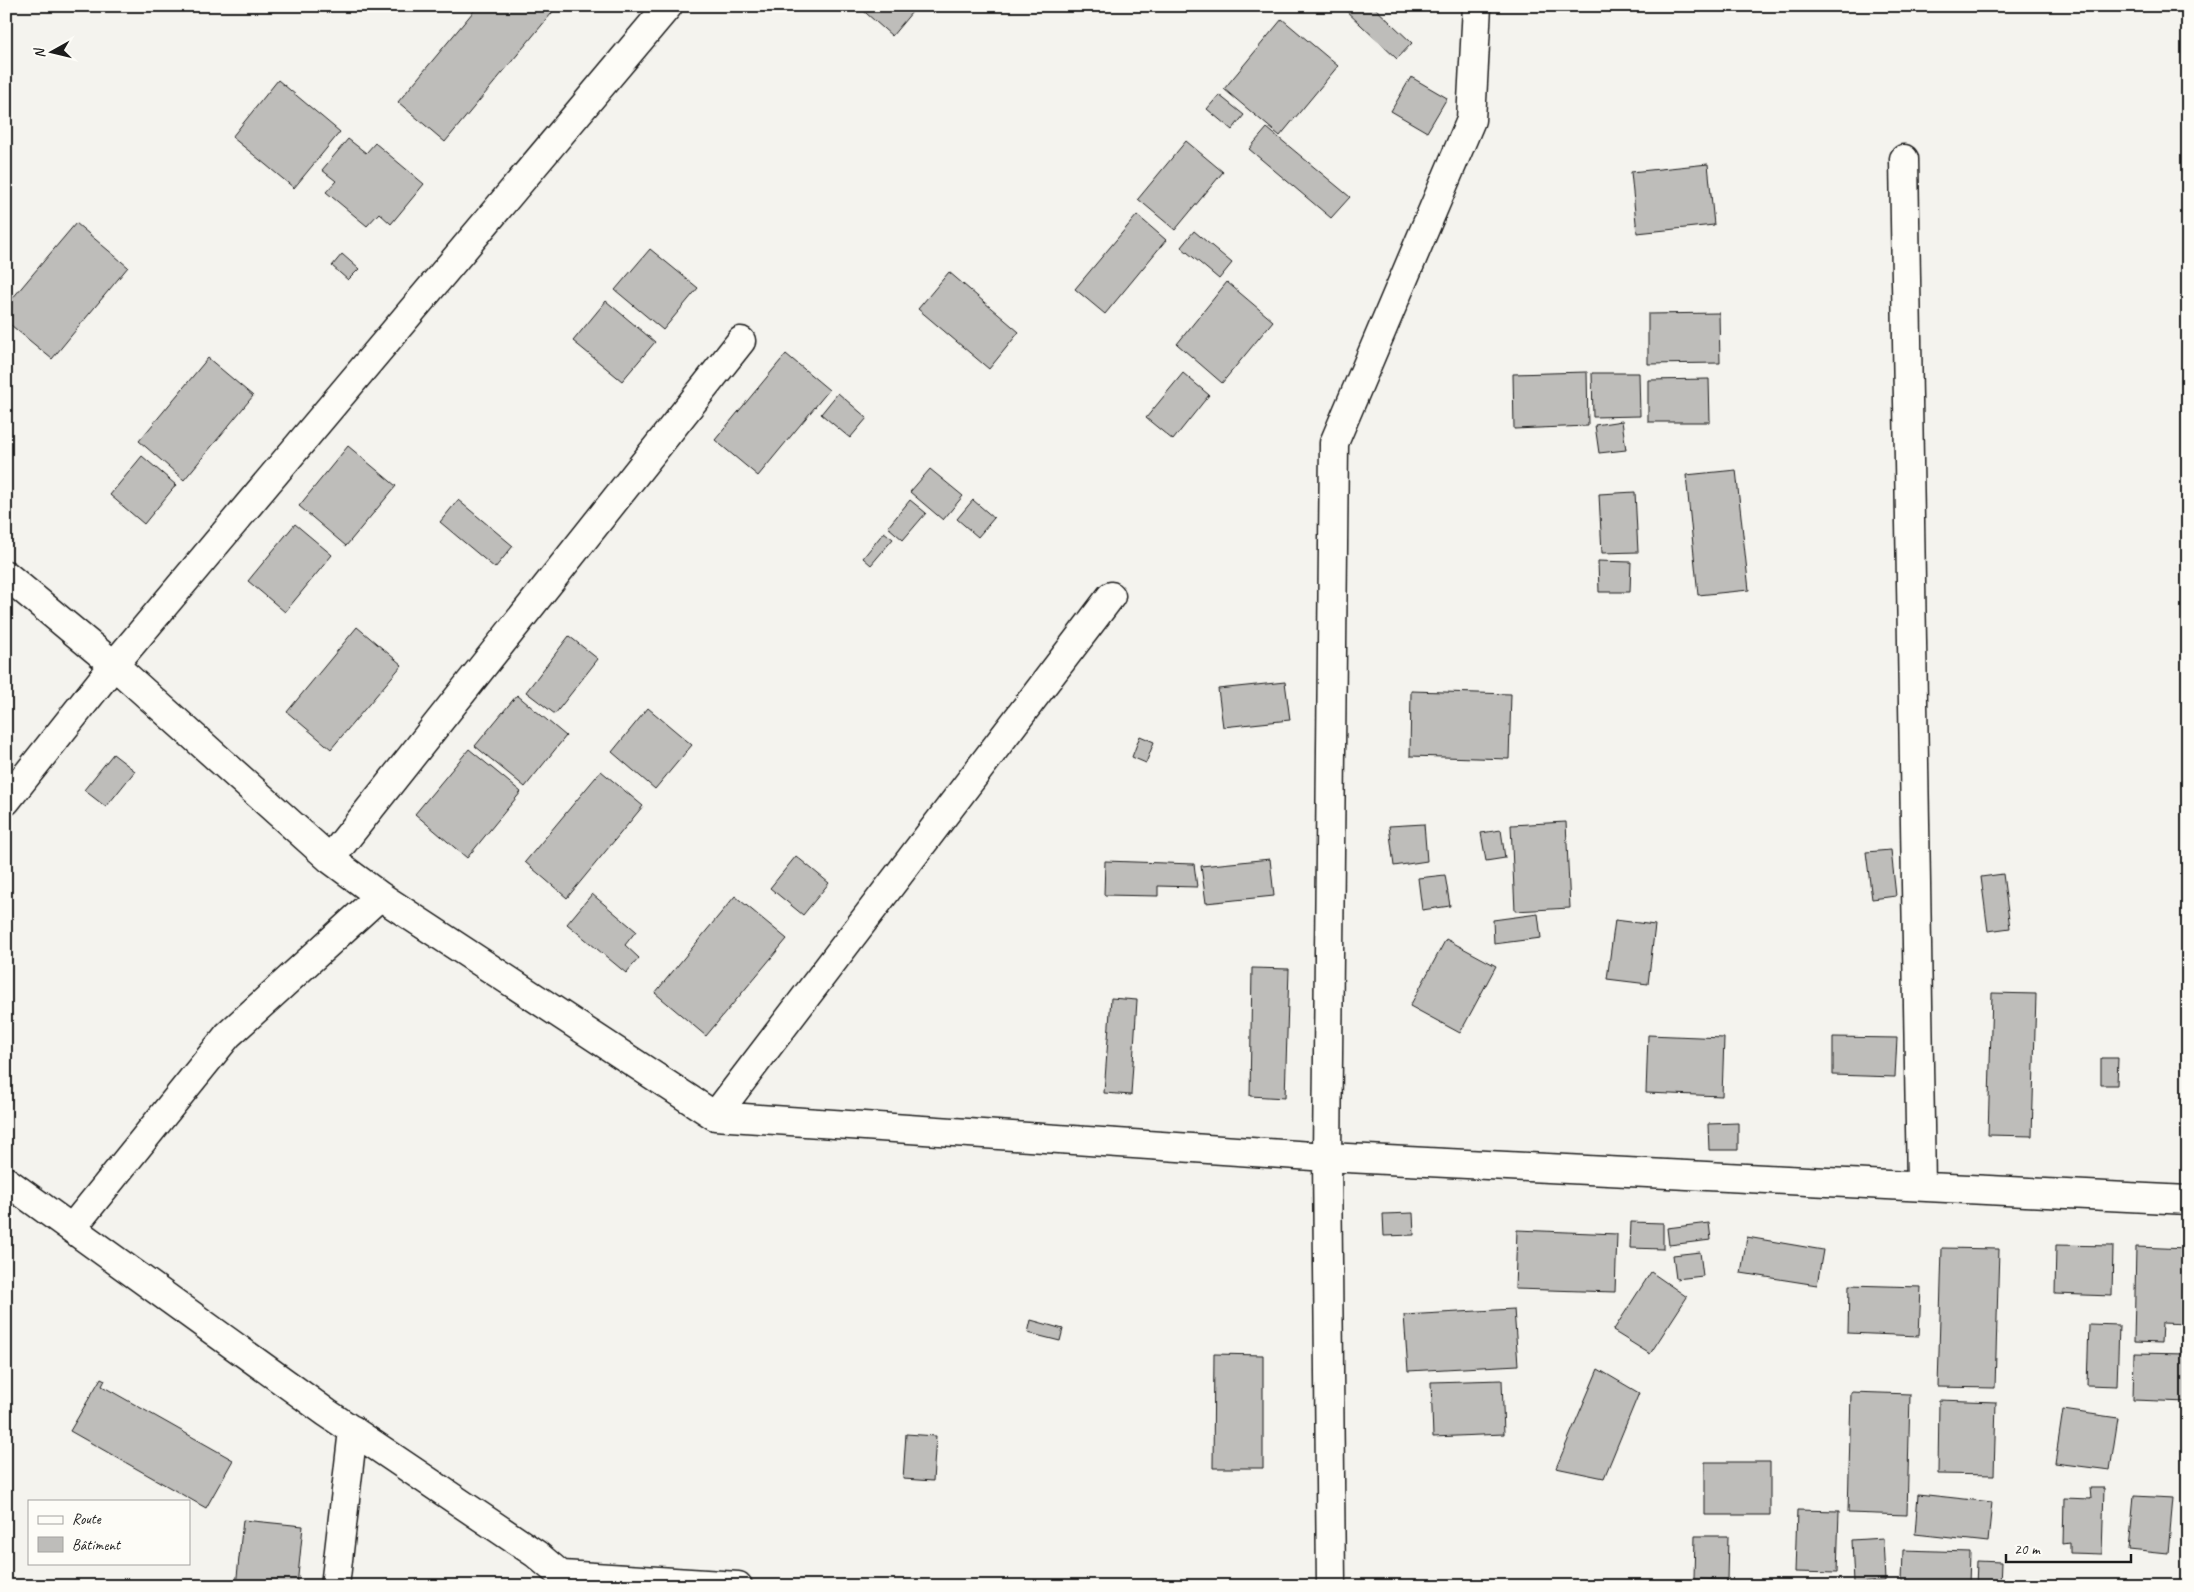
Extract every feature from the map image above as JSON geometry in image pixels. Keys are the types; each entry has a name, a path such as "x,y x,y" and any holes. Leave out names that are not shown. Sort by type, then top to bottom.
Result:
{"street":[{"path":"6,801 114,665 668,6"},
{"path":"1331,1586 1327,1157 1334,443 1471,120 1478,6"},
{"path":"1904,159 1921,1186"},
{"path":"330,859 741,341"},
{"path":"6,575 114,665 330,859 380,896 715,1116 1327,1157 2188,1200"},
{"path":"715,1116 1111,596"},
{"path":"72,1228 228,1035 380,896"},
{"path":"6,1181 353,1430 536,1554 568,1580 738,1586"},
{"path":"335,1586 353,1430"}],"building":[{"path":"478,6 554,6 556,8 445,142 398,102"},
{"path":"858,6 917,6 892,36"},
{"path":"1345,6 1373,6 1412,43 1397,59 1343,8"},
{"path":"1282,19 1338,66 1280,136 1224,89"},
{"path":"1411,77 1447,98 1427,132 1391,111"},
{"path":"278,80 340,132 294,188 232,137"},
{"path":"1219,95 1244,115 1232,130 1207,109"},
{"path":"1267,128 1350,197 1331,218 1249,149"},
{"path":"348,139 366,153 375,143 424,184 391,224 379,213 367,226 326,192 336,181 322,170"},
{"path":"1186,141 1223,172 1175,230 1138,199"},
{"path":"1708,164 1714,225 1637,233 1631,172"},
{"path":"1137,215 1166,240 1105,314 1075,289"},
{"path":"76,223 128,267 52,359 6,321 6,306"},
{"path":"1194,231 1232,263 1219,279 1181,247"},
{"path":"650,249 698,288 663,330 615,290"},
{"path":"342,254 359,269 348,280 332,266"},
{"path":"949,272 1019,332 989,369 918,309"},
{"path":"1227,282 1273,321 1222,383 1177,344"},
{"path":"606,301 655,342 622,381 573,341"},
{"path":"1719,313 1720,363 1648,364 1648,314"},
{"path":"786,354 829,390 758,476 715,440"},
{"path":"208,358 253,396 184,480 139,441"},
{"path":"1587,372 1588,426 1514,429 1513,374"},
{"path":"1183,373 1209,395 1173,440 1146,418"},
{"path":"1592,373 1639,373 1640,416 1593,417"},
{"path":"1709,379 1710,422 1648,422 1648,380"},
{"path":"838,393 867,418 850,438 821,414"},
{"path":"1622,421 1626,450 1599,453 1595,425"},
{"path":"348,446 396,486 346,546 299,506"},
{"path":"142,456 176,485 144,524 110,495"},
{"path":"930,469 963,496 943,520 910,492"},
{"path":"1736,470 1749,590 1698,595 1686,475"},
{"path":"1635,492 1638,552 1602,553 1599,494"},
{"path":"458,500 513,546 495,568 440,522"},
{"path":"910,500 926,513 903,540 888,527"},
{"path":"973,500 994,518 978,537 957,519"},
{"path":"295,524 332,555 285,612 248,581"},
{"path":"884,532 893,539 871,565 863,558"},
{"path":"1598,561 1631,562 1630,592 1599,592"},
{"path":"357,627 402,665 331,749 287,712"},
{"path":"569,636 598,659 555,714 526,692"},
{"path":"1285,682 1290,720 1223,727 1218,689"},
{"path":"1411,691 1511,694 1509,759 1410,756"},
{"path":"517,695 566,736 525,787 475,746"},
{"path":"648,708 692,745 655,789 612,752"},
{"path":"1140,736 1154,742 1146,763 1132,757"},
{"path":"469,749 521,792 467,858 415,814"},
{"path":"113,754 135,771 106,807 84,790"},
{"path":"601,771 643,806 567,898 525,862"},
{"path":"1566,822 1570,908 1515,911 1511,825"},
{"path":"1424,824 1427,861 1394,866 1389,826"},
{"path":"1501,830 1505,858 1486,861 1481,833"},
{"path":"1891,850 1896,896 1872,899 1866,852"},
{"path":"796,856 829,883 803,915 770,888"},
{"path":"1270,859 1274,896 1206,903 1201,866"},
{"path":"1105,861 1194,864 1197,887 1158,886 1158,896 1104,895"},
{"path":"2003,874 2010,928 1988,931 1981,877"},
{"path":"1445,875 1450,906 1422,910 1418,878"},
{"path":"592,894 636,931 625,945 639,958 626,973 567,924"},
{"path":"735,896 787,939 706,1036 655,993"},
{"path":"1538,914 1541,938 1494,944 1493,920"},
{"path":"1615,920 1655,925 1648,984 1607,979"},
{"path":"1446,939 1496,966 1460,1033 1410,1006"},
{"path":"1252,968 1289,969 1285,1098 1250,1096"},
{"path":"1992,993 2036,994 2032,1136 1988,1135"},
{"path":"1111,998 1137,1000 1131,1095 1104,1093"},
{"path":"1648,1035 1724,1038 1722,1096 1646,1093"},
{"path":"1833,1037 1897,1038 1895,1077 1833,1075"},
{"path":"2101,1058 2118,1058 2117,1085 2101,1085"},
{"path":"1738,1123 1738,1150 1709,1150 1708,1124"},
{"path":"1413,1213 1414,1235 1384,1236 1383,1214"},
{"path":"1631,1222 1663,1223 1663,1249 1630,1248"},
{"path":"1709,1223 1711,1240 1669,1245 1667,1228"},
{"path":"1517,1230 1617,1234 1615,1292 1515,1289"},
{"path":"1747,1237 1823,1250 1817,1285 1741,1273"},
{"path":"2056,1245 2113,1246 2112,1296 2055,1294"},
{"path":"2136,1247 2188,1249 2188,1324 2162,1323 2161,1343 2134,1342"},
{"path":"1942,1248 1999,1249 1995,1388 1938,1387"},
{"path":"1700,1252 1703,1276 1676,1279 1673,1255"},
{"path":"1651,1272 1687,1297 1650,1354 1613,1331"},
{"path":"1849,1285 1921,1287 1919,1336 1848,1333"},
{"path":"1514,1309 1518,1365 1408,1371 1404,1315"},
{"path":"1031,1320 1063,1329 1060,1341 1028,1333"},
{"path":"2089,1324 2119,1325 2117,1386 2087,1385"},
{"path":"2134,1353 2188,1354 2188,1402 2133,1400"},
{"path":"1214,1354 1263,1355 1263,1468 1213,1468"},
{"path":"1598,1369 1639,1393 1604,1478 1556,1468"},
{"path":"101,1378 105,1380 102,1386 233,1460 206,1508 70,1431"},
{"path":"1502,1380 1504,1434 1433,1437 1431,1382"},
{"path":"1851,1392 1910,1394 1907,1515 1848,1513"},
{"path":"1939,1400 1996,1402 1994,1475 1938,1474"},
{"path":"2063,1410 2118,1418 2110,1470 2055,1463"},
{"path":"906,1434 936,1436 933,1481 903,1479"},
{"path":"1705,1462 1770,1462 1770,1515 1705,1515"},
{"path":"2090,1488 2104,1488 2102,1554 2070,1553 2070,1543 2063,1544 2064,1498 2091,1499"},
{"path":"1918,1494 1992,1502 1988,1542 1915,1534"},
{"path":"2134,1496 2173,1498 2168,1554 2129,1550"},
{"path":"1797,1510 1839,1511 1837,1573 1795,1572"},
{"path":"243,1520 303,1526 297,1586 236,1586"},
{"path":"1695,1536 1728,1536 1727,1580 1694,1579"},
{"path":"1883,1538 1885,1581 1854,1583 1852,1540"},
{"path":"1903,1550 1970,1552 1969,1585 1902,1582"},
{"path":"1977,1561 2001,1562 2000,1586 1976,1586"}]}
